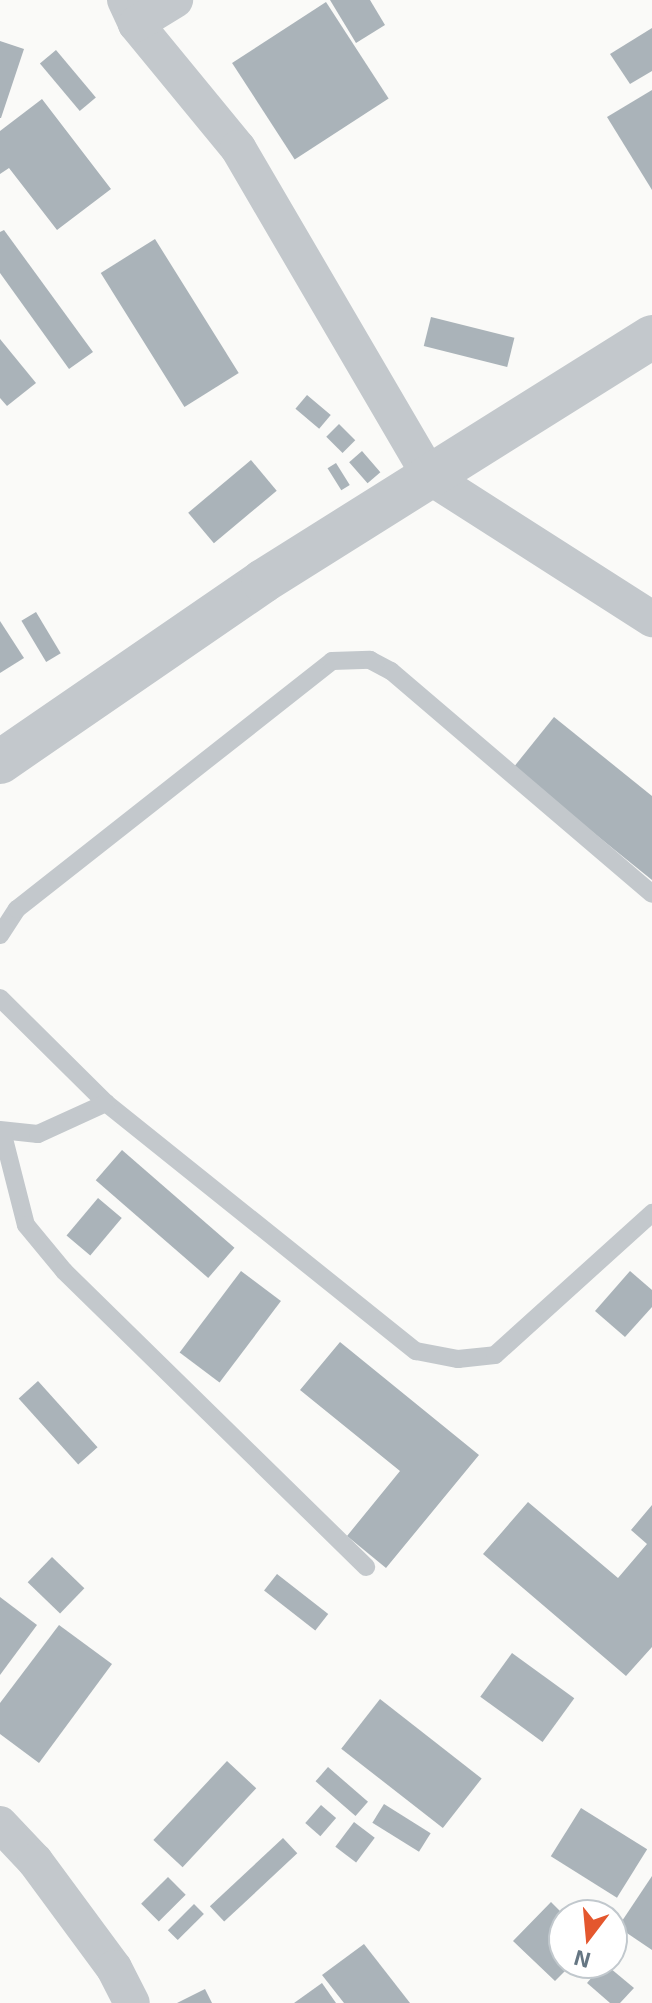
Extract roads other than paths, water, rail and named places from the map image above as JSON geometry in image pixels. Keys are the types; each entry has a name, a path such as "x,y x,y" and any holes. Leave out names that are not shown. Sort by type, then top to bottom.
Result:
{"street":[{"path":"175,0 130,12 238,148 430,477 652,619"},
{"path":"0,762 263,581 652,337"},
{"path":"0,1824 35,1861 114,1968 132,2003"}],"lane":[{"path":"0,935 17,909 332,661 370,660 391,671 652,894"},
{"path":"0,998 106,1103 416,1351 458,1359 495,1355 652,1213"},
{"path":"106,1103 38,1134 1,1131 26,1225 64,1271 366,1567"}]}
